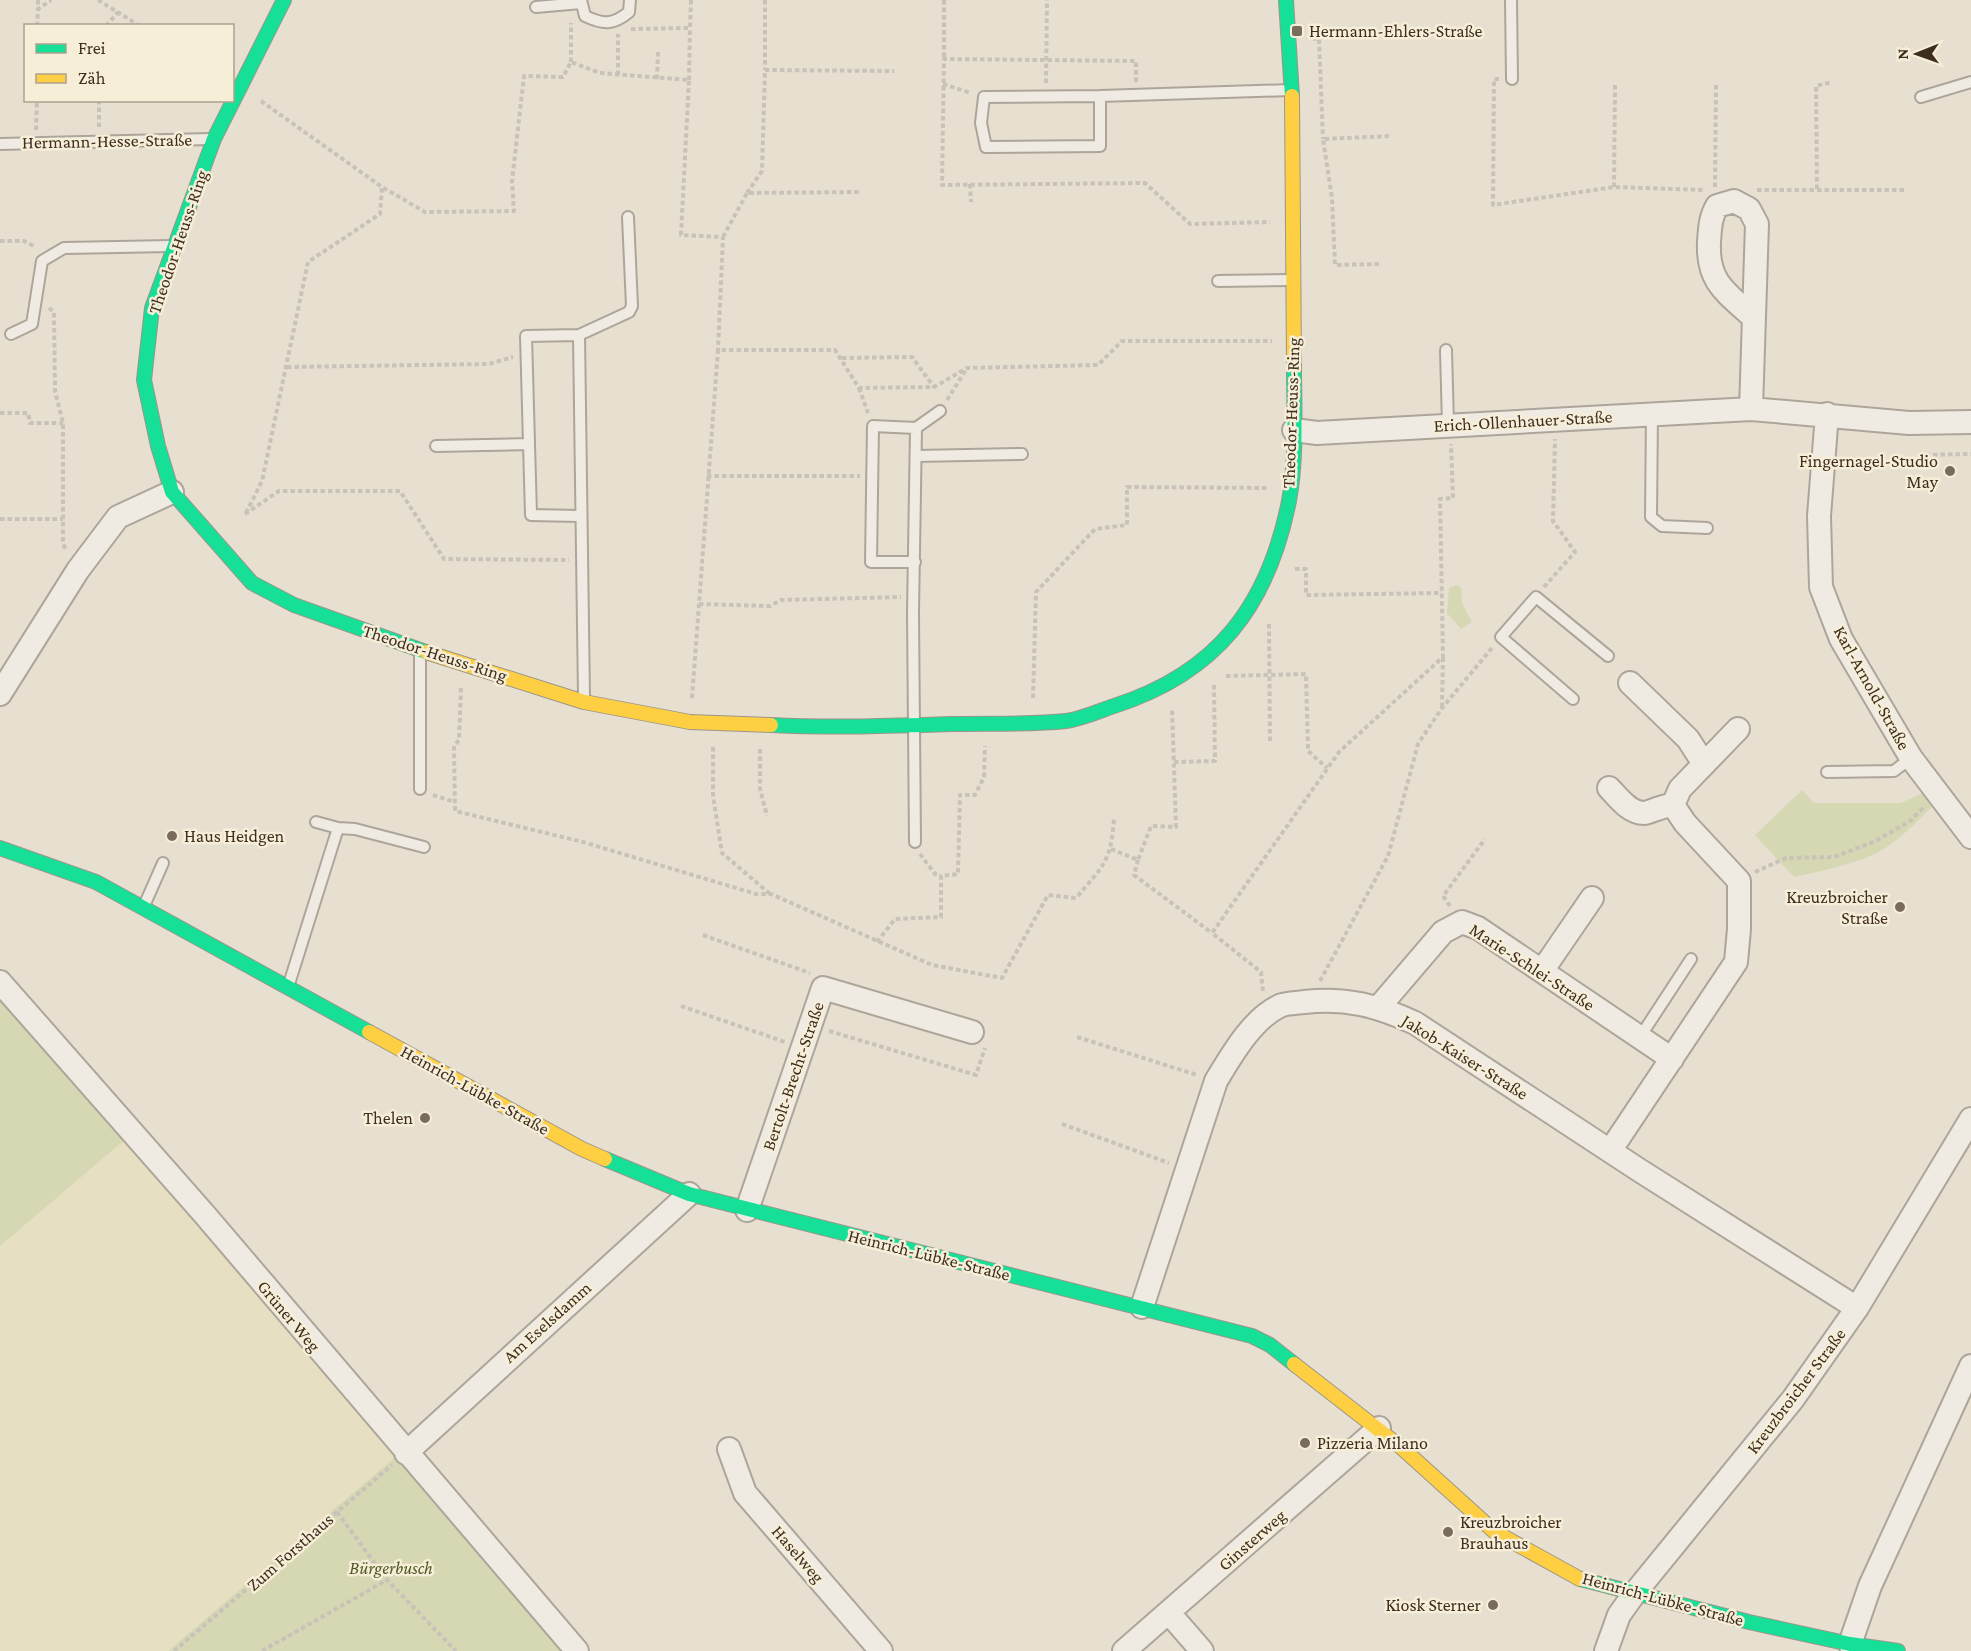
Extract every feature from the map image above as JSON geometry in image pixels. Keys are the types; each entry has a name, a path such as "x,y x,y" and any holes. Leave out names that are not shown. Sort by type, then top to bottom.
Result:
{"street":[{"name":"Theodor-Heuss-Ring","path":"234,100 284,0"},
{"name":"Theodor-Heuss-Ring","path":"233,102 214,139 152,308 144,380 158,446 172,492 252,583 294,605 420,650 584,702 690,722 764,727 915,726 1068,721 1142,697 1212,654 1252,601 1269,568 1280,538 1289,488 1294,430 1295,280 1292,90 1286,0"},
{"path":"1751,409 1754,318"},
{"name":"Erich-Ollenhauer-Straße","path":"1294,430 1317,433 1751,409 1909,423 1971,422"},
{"name":"Karl-Arnold-Straße","path":"1827,414 1819,516 1821,587 1841,639 1911,758 1971,837"},
{"path":"0,694 78,570 118,517 172,492"},
{"path":"1630,682 1688,739 1704,764"},
{"path":"1672,805 1680,789 1738,729"},
{"path":"1609,788 1631,810 1645,813 1659,806 1672,805"},
{"path":"1610,1151 1736,962 1739,881 1685,823 1672,805"},
{"name":"Heinrich-Lübke-Straße","path":"0,848 96,882 144,906 582,1149 689,1194 1142,1307 1243,1334 1269,1345 1379,1428 1495,1532 1586,1582 1850,1644 1898,1651"},
{"path":"1542,971 1592,898"},
{"name":"Marie-Schlei-Straße","path":"1379,1006 1443,932 1462,922 1478,928 1672,1059"},
{"name":"Grüner Weg","path":"0,982 205,1215 577,1651"},
{"name":"Bertolt-Brecht-Straße","path":"747,1210 823,988 972,1032"},
{"name":"Jakob-Kaiser-Straße","path":"1142,1307 1216,1081 1254,1026 1281,1005 1343,1000 1379,1006 1415,1023 1610,1151 1857,1308"},
{"name":"Kreuzbroicher Straße","path":"1606,1651 1619,1615 1634,1594 1793,1399 1857,1308 1971,1119"},
{"name":"Am Eselsdamm","path":"406,1453 689,1194"},
{"path":"1850,1644 1870,1586 1971,1366"},
{"name":"Ginsterweg","path":"1124,1651 1379,1428"},
{"name":"Haselweg","path":"729,1449 745,1492 881,1651"},
{"path":"1169,1613 1202,1651"}],"lane":[{"path":"536,7 581,2 585,16 617,26 629,12 630,0"},
{"path":"1511,0 1512,79"},
{"path":"1921,97 1971,82"},
{"path":"1100,96 1101,146 986,147 981,123 984,97 1292,90"},
{"name":"Hermann-Hesse-Straße","path":"0,144 214,139"},
{"path":"579,516 531,515 526,336 579,335 629,312 632,306 627,217"},
{"path":"11,334 32,324 42,261 64,248 174,246"},
{"path":"1218,281 1295,280"},
{"path":"579,335 579,516 582,560 584,702"},
{"path":"1446,350 1449,425"},
{"path":"915,562 871,562 873,426 916,428 940,411"},
{"path":"1652,413 1651,517 1662,526 1707,528"},
{"path":"915,842 916,428"},
{"path":"436,446 529,444"},
{"path":"916,456 1022,454"},
{"path":"1573,699 1501,637 1536,597 1608,656"},
{"path":"420,650 420,789"},
{"path":"1827,772 1894,771 1911,758"},
{"path":"316,822 338,828 355,829 423,847"},
{"path":"288,987 338,828"},
{"path":"144,906 163,863"},
{"path":"1640,1037 1690,959"}],"path":[{"path":"38,0 38,24"},
{"path":"38,9 51,0"},
{"path":"98,0 137,24"},
{"path":"691,0 681,235 723,237"},
{"path":"690,722 718,350 723,237 762,171 765,0"},
{"path":"944,0 944,59"},
{"path":"1046,96 1047,0"},
{"path":"241,87 382,187 425,212 514,211 512,181 524,76 563,77 571,62 569,4"},
{"path":"108,24 118,12"},
{"path":"618,75 617,26 690,28"},
{"path":"657,79 658,52"},
{"path":"571,62 600,73 689,80"},
{"path":"765,70 894,71"},
{"path":"1512,79 1494,79 1493,205 1614,187 1726,190"},
{"path":"1715,190 1716,82"},
{"path":"1817,189 1816,86 1832,82"},
{"path":"944,84 984,97"},
{"path":"1614,187 1615,85"},
{"path":"36,143 37,102"},
{"path":"99,102 99,142"},
{"path":"1379,264 1335,265 1332,198 1323,139 1391,136"},
{"path":"970,184 971,202"},
{"path":"382,187 380,214 308,262 262,481 245,514 279,491 400,491 444,559 582,560"},
{"path":"1746,190 1904,190"},
{"path":"747,193 860,192"},
{"path":"0,241 24,241 40,250 47,258"},
{"path":"36,298 54,312 55,391 63,423 63,544 78,570"},
{"path":"859,388 934,387 967,368 1098,365 1122,341 1294,342"},
{"path":"287,367 489,364 512,358 526,349"},
{"path":"718,350 836,350 859,388 873,426"},
{"path":"841,358 912,357 934,387"},
{"path":"940,411 967,368"},
{"path":"0,412 28,413 30,423 63,423"},
{"path":"1536,597 1575,552 1553,521 1555,419"},
{"path":"1442,708 1440,499 1453,498 1449,425"},
{"path":"1917,455 1971,454"},
{"path":"707,476 871,476"},
{"path":"1032,722 1036,592 1095,529 1127,525 1127,487 1289,488"},
{"path":"0,519 63,519"},
{"path":"1269,568 1306,569 1306,595 1442,593"},
{"path":"699,604 770,606 781,600 914,596"},
{"path":"1252,601 1268,612 1270,741"},
{"path":"1313,1001 1324,970 1388,856 1418,744 1442,708 1501,637"},
{"path":"1212,933 1339,752 1443,657"},
{"path":"1174,762 1215,761 1213,676 1202,661"},
{"path":"462,663 459,740 454,746 455,811 583,842 756,894 771,894"},
{"path":"1213,676 1306,674 1308,751 1327,768"},
{"path":"1162,686 1172,703 1176,827 1151,826 1134,875 1261,972 1263,991"},
{"path":"915,842 922,859 934,874 941,876 958,874 960,795 975,795 984,777 986,723"},
{"path":"716,724 713,742 713,796 722,853 771,894 932,965 1002,978 1048,895 1076,898 1102,868 1112,849 1113,819"},
{"path":"764,727 760,747 760,789 767,816"},
{"path":"420,789 454,802"},
{"path":"1739,881 1778,860 1834,857 1873,842 1909,822 1938,793"},
{"path":"1462,922 1443,896 1485,839"},
{"path":"1112,849 1138,860"},
{"path":"877,942 895,919 941,917 941,876"},
{"path":"703,935 825,978 823,988"},
{"path":"681,1006 802,1048"},
{"path":"810,1026 976,1075 988,1038 972,1032"},
{"path":"1077,1037 1216,1081"},
{"path":"1062,1124 1186,1170"},
{"name":"Zum Forsthaus","path":"174,1651 406,1453"},
{"path":"337,1512 387,1580 456,1651"},
{"path":"262,1651 387,1580"}],"shaded area":[{"path":"127,1138 401,1452 168,1651 0,1651 0,1246"}],"green space":[{"path":"1457,585 1461,588 1462,603 1472,622 1461,629 1447,613 1449,588"},
{"path":"1933,788 1941,798 1916,823 1888,846 1868,857 1850,863 1794,877 1755,835 1802,790 1814,803 1901,803"},
{"path":"0,999 127,1138 0,1246"},
{"name":"Bürgerbusch","path":"401,1452 570,1651 168,1651"}],"traffic: fast":[{"path":"234,99 284,0"},
{"path":"1286,0 1292,96"},
{"path":"233,102 214,139 152,308 144,380 158,446 172,492 252,583 294,605 426,652"},
{"path":"771,725 862,726 1066,721 1090,715 1150,692 1182,675 1209,654 1232,630 1252,603 1280,539 1289,501 1293,467 1294,365"},
{"path":"0,848 96,882 369,1032"},
{"path":"605,1159 689,1194 1252,1336 1270,1345 1294,1364"},
{"path":"1580,1579 1749,1622 1850,1644 1898,1651"}],"traffic: slow":[{"path":"1292,96 1294,365"},
{"path":"426,652 584,702 690,722 771,725"},
{"path":"369,1032 582,1149 605,1159"},
{"path":"1294,1364 1402,1448 1495,1532 1580,1579"}],"place":[{"name":"Hermann-Ehlers-Straße","path":"1297,31"},
{"name":"Fingernagel-Studio May","path":"1950,471"},
{"name":"Haus Heidgen","path":"172,836"},
{"name":"Kreuzbroicher Straße","path":"1900,907"},
{"name":"Thelen","path":"425,1118"},
{"name":"Pizzeria Milano","path":"1305,1443"},
{"name":"Kreuzbroicher Brauhaus","path":"1448,1532"},
{"name":"Kiosk Sterner","path":"1493,1605"}]}
